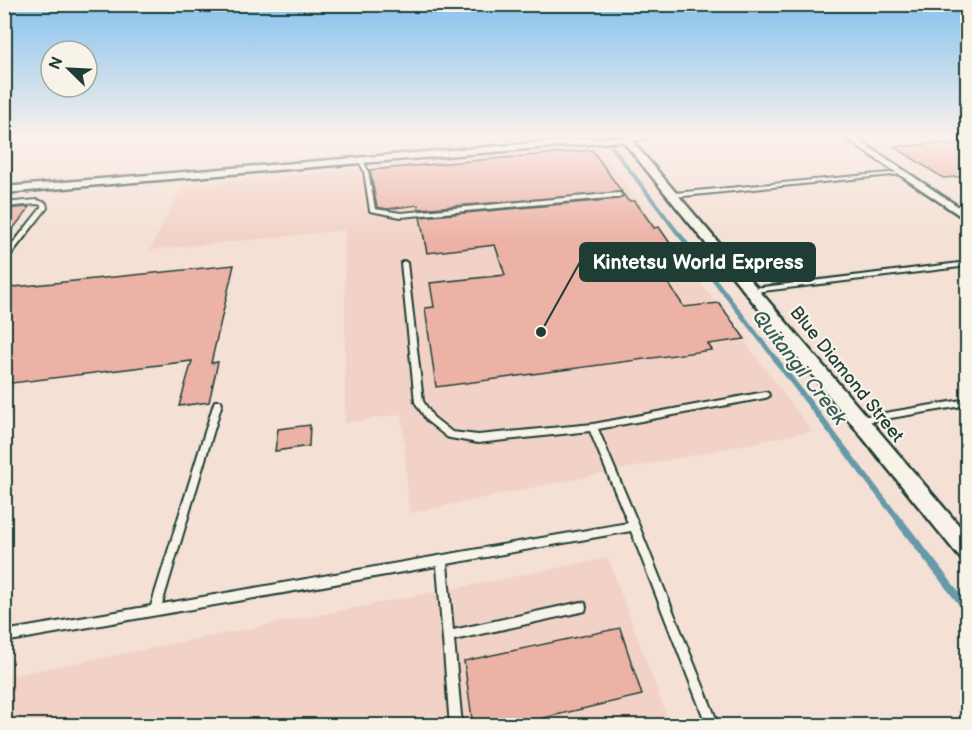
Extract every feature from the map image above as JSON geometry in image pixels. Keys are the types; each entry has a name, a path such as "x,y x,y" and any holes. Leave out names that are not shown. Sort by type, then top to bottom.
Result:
{"street":[{"path":"4,190 237,171"},
{"name":"Blue Diamond Street","path":"653,171 968,552"},
{"path":"897,171 968,218"}],"lane":[{"path":"366,171 372,210 401,215 619,195"},
{"path":"674,195 900,173"},
{"path":"4,205 44,204 44,208 4,260"},
{"path":"404,263 419,402 430,419 450,435 478,439 593,427 765,395"},
{"path":"754,290 968,264"},
{"path":"859,420 968,402"},
{"path":"156,609 218,403"},
{"path":"593,427 713,726"},
{"path":"4,637 634,526"},
{"path":"442,560 456,726"},
{"path":"449,636 581,607"}],"shaded area":[{"path":"337,171 616,171 812,431 409,513 402,414 345,423 345,230 150,250 182,186"},
{"path":"608,558 670,725 5,725 4,677"}],"building":[{"path":"370,171 607,171 622,192 419,209 418,205 387,209 377,207"},
{"path":"932,171 968,171 968,176 943,178"},
{"path":"624,195 628,201 635,201 654,228 659,227 683,262 657,266 684,307 719,303 745,339 708,344 712,350 436,387 425,308 434,307 430,283 505,275 495,245 427,253 420,217 619,199"},
{"path":"29,207 27,211 4,240 4,209"},
{"path":"234,265 211,363 218,362 209,402 179,406 192,361 4,384 4,288"},
{"path":"310,425 309,446 275,451 278,429"},
{"path":"620,628 642,695 509,726 473,726 464,661"}],"waterway":[{"name":"Quitangil Creek","path":"630,171 680,236"},
{"name":"Quitangil Creek","path":"679,234 777,361"},
{"name":"Quitangil Creek","path":"776,360 901,523"},
{"name":"Quitangil Creek","path":"900,522 968,610"}],"place":[{"name":"Kintetsu World Express","path":"541,332"}]}
